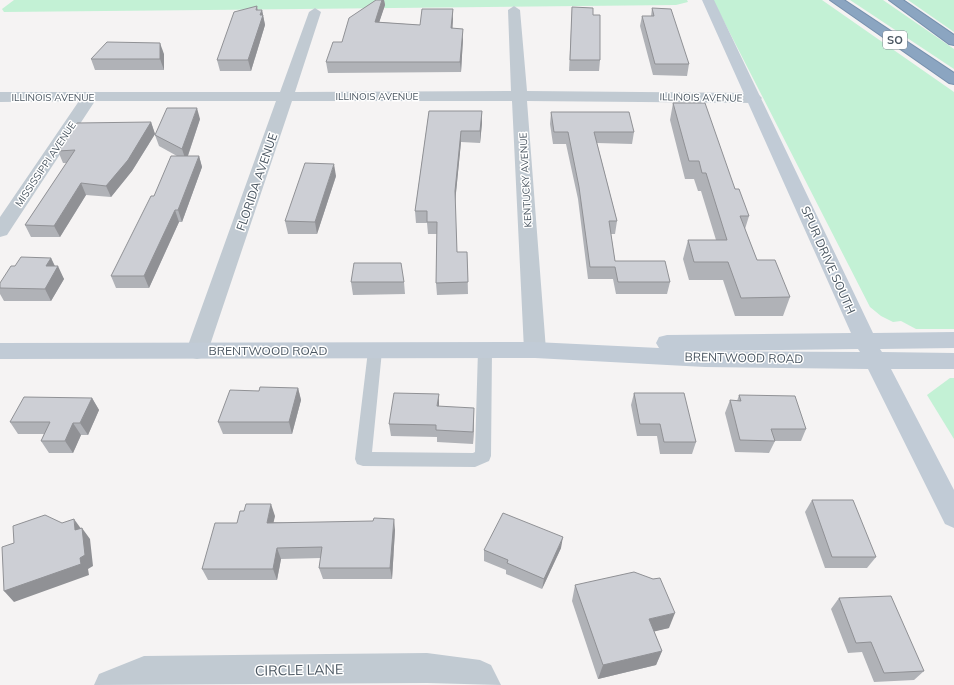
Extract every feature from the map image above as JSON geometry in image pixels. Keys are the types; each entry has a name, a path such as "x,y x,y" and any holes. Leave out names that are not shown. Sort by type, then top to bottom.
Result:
{"highway":[{"name":"SO","path":"836,0 954,80"},
{"path":"895,0 954,41"}],"street":[{"name":"SPUR DRIVE SOUTH","path":"708,0 870,349 954,516"},
{"name":"KENTUCKY AVENUE","path":"514,10 535,350"},
{"name":"FLORIDA AVENUE","path":"197,351 315,12"},
{"name":"ILLINOIS AVENUE","path":"0,97 520,96 754,98"},
{"name":"MISSISSIPPI AVENUE","path":"0,231 90,97"},
{"name":"BRENTWOOD ROAD","path":"0,351 535,350 705,359 870,349 954,340"},
{"name":"BRENTWOOD ROAD","path":"870,349 954,361"},
{"name":"CIRCLE LANE","path":"110,685 144,671 427,668 480,676 484,685"}],"lane":[{"path":"376,351 363,459 475,460 483,456 485,350"}],"green space":[{"path":"14,0 687,0 688,2 676,5 4,12 2,9"},
{"path":"713,0 822,0 954,92 954,329 916,329 901,321 893,322 881,316 870,307"},
{"path":"850,0 883,0 954,49 954,69"},
{"path":"908,0 954,0 954,32"},
{"path":"950,378 954,378 954,439 927,395"}],"building":[{"path":"376,0 382,0 375,22 420,25 422,9 453,9 451,28 463,29 460,62 326,62 333,42 342,42 349,18"},
{"path":"257,6 256,10 262,10 260,15 263,15 248,60 217,60 234,12"},
{"path":"572,7 593,8 593,15 600,15 600,60 570,60"},
{"path":"652,8 671,9 689,64 655,64 642,16 654,16"},
{"path":"107,42 160,43 160,59 91,59"},
{"path":"673,103 705,103 735,189 739,189 749,216 740,216 757,260 775,260 790,297 741,298 728,262 694,262 688,240 727,240 706,173 702,173 699,161 689,161"},
{"path":"167,108 197,108 182,149 155,135"},
{"path":"429,111 482,111 480,131 461,131 455,191 457,252 467,252 468,282 436,283 437,222 427,222 427,211 415,211"},
{"path":"551,112 629,112 634,132 594,132 617,221 609,221 615,261 665,261 670,282 618,282 615,267 590,267 579,187 568,132 554,132"},
{"path":"151,122 128,160 106,186 81,183 54,226 25,225 75,150 58,151 77,123"},
{"path":"171,156 199,156 178,210 175,210 144,276 111,276 151,196 154,196"},
{"path":"305,163 334,164 315,222 285,221"},
{"path":"21,257 51,258 46,266 58,266 45,289 0,288 0,283 11,266 15,266"},
{"path":"354,263 401,263 404,282 351,282"},
{"path":"260,387 298,388 289,422 218,422 230,390 259,391"},
{"path":"394,393 439,394 437,406 474,408 473,432 436,430 436,425 389,424"},
{"path":"634,393 684,393 696,442 664,442 660,424 640,424"},
{"path":"739,395 795,396 806,429 771,429 775,441 740,440 730,400 741,401"},
{"path":"24,397 92,398 80,423 73,423 65,441 41,441 50,422 10,422"},
{"path":"812,500 853,500 876,557 832,557"},
{"path":"246,504 271,504 267,523 373,521 374,518 394,519 390,568 319,568 322,547 277,548 273,569 202,569 215,523 237,523 240,511 244,511"},
{"path":"503,513 563,537 544,579 507,563 508,560 484,550"},
{"path":"45,515 62,523 74,519 75,530 82,528 85,555 80,558 81,564 4,591 2,547 14,543 13,526"},
{"path":"634,572 653,579 660,578 675,613 649,619 662,651 603,665 575,585"},
{"path":"891,596 924,671 884,673 871,642 856,643 839,598"}]}
